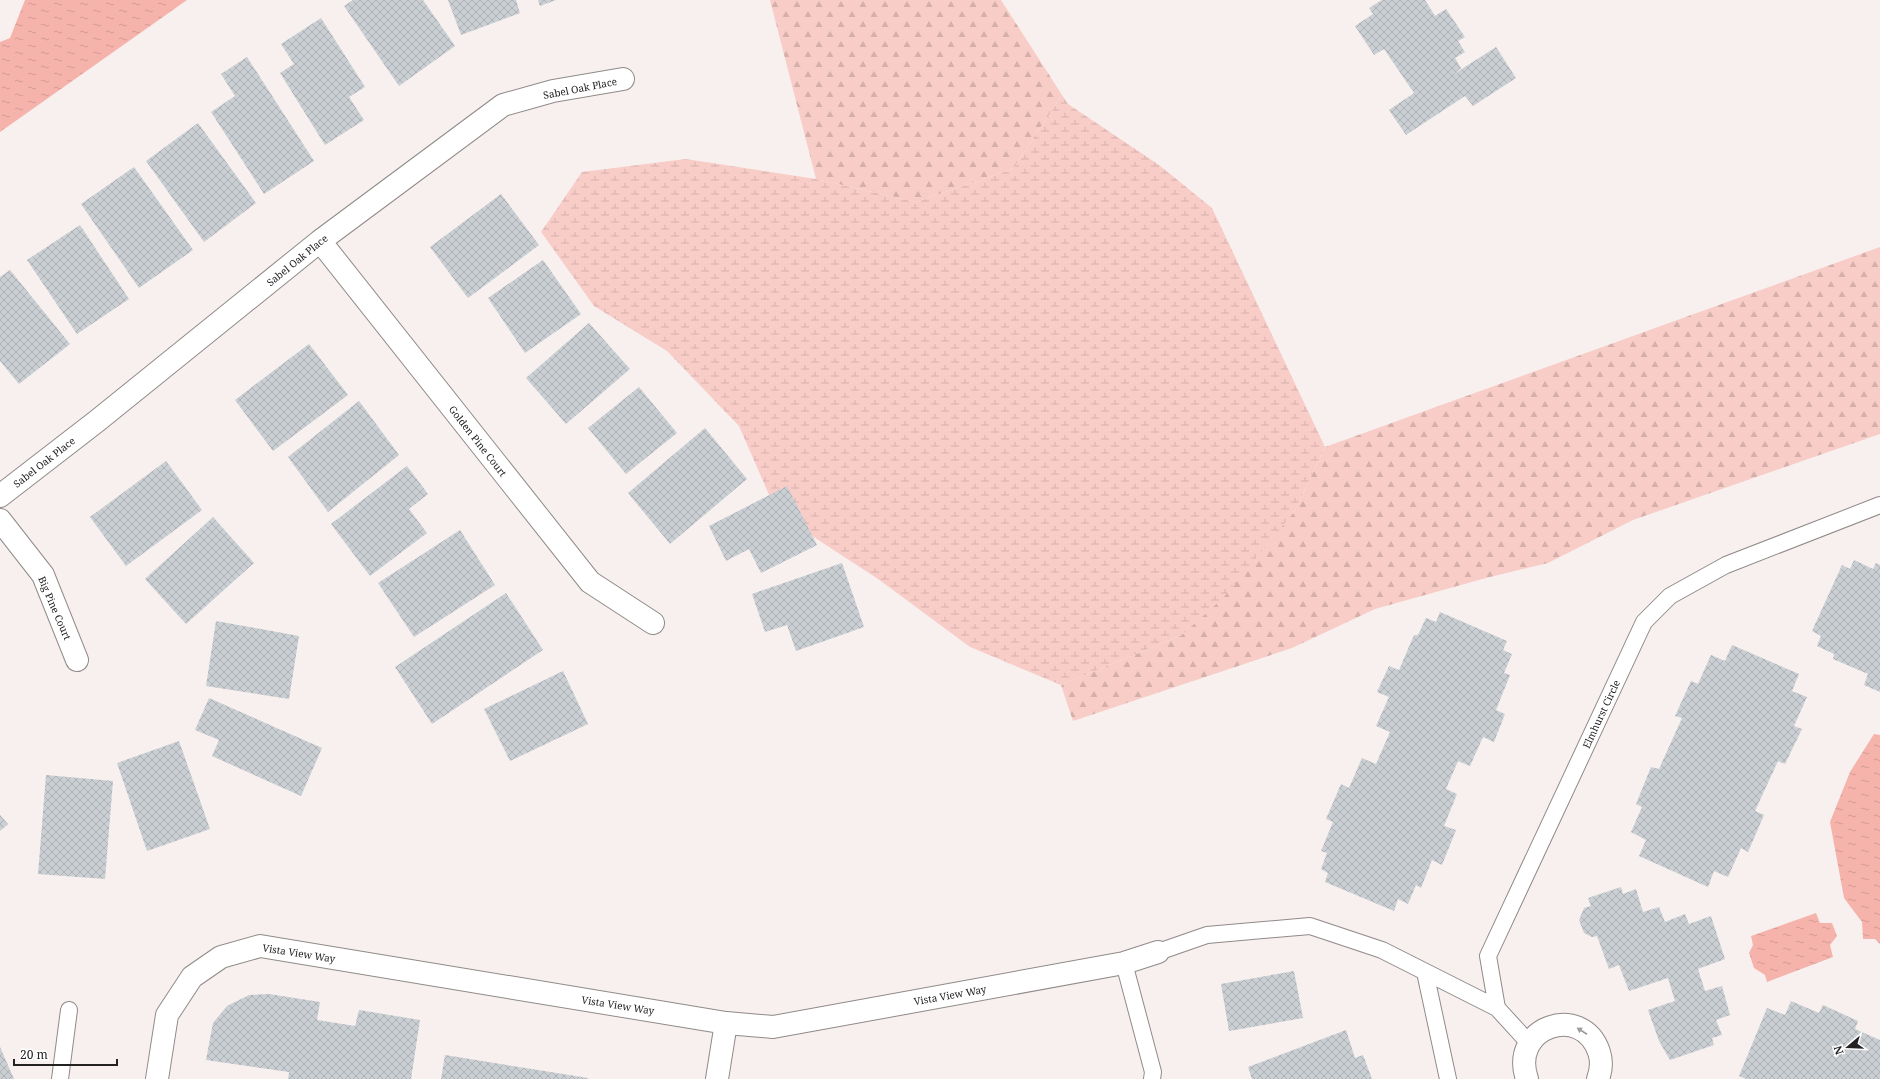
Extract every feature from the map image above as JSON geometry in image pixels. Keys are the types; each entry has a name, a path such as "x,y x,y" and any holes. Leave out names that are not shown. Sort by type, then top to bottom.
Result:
{"street":[{"name":"Sabel Oak Place","path":"0,496 97,421 320,241 503,105 553,92 623,79"},
{"name":"Golden Pine Court","path":"320,241 590,582 653,623"},
{"name":"Big Pine Court","path":"0,520 43,575 77,660"},
{"name":"Vista View Way","path":"157,1079 167,1015 192,977 221,957 260,946 726,1023 773,1027 1124,963 1158,952"},
{"path":"717,1079 726,1023"},
{"path":"1527,1079 1524,1073 1524,1057 1529,1043 1536,1034 1546,1028 1561,1024 1576,1027 1588,1035 1598,1048 1601,1062 1598,1079"}],"lane":[{"name":"Elmhurst Circle","path":"1497,1008 1488,956 1644,622 1670,596 1726,565 1870,508 1880,506"},
{"path":"1158,952 1207,935 1310,926 1382,950 1497,1008 1529,1043"},
{"path":"1124,963 1153,1072 1152,1079"},
{"path":"1425,972 1448,1079"},
{"path":"60,1079 69,1010"}],"green space":[{"path":"770,0 1001,0 1062,95 1013,169 916,202 816,179"},
{"path":"1062,95 1068,104 1159,165 1212,208 1325,447 1294,512 1223,598 1182,635 1061,685 970,647 878,579 777,513 739,426 667,351 594,306 541,232 582,172 686,159 816,179 916,202 1013,169"},
{"path":"1880,247 1880,434 1633,520 1548,563 1486,578 1375,609 1292,648 1073,721 1061,685 1182,635 1294,512 1325,447"}],"water":[{"path":"25,0 187,0 0,132 0,42 10,38"},
{"path":"1874,734 1880,735 1880,944 1875,939 1863,939 1862,922 1844,898 1830,822 1850,772"},
{"path":"1816,913 1820,923 1832,923 1837,936 1830,945 1833,957 1767,982 1765,975 1754,968 1749,953 1753,945 1751,936"}],"building":[{"path":"353,0 423,0 455,46 399,86 344,6"},
{"path":"448,0 516,0 520,13 461,35"},
{"path":"538,0 556,0 540,6"},
{"path":"1382,0 1425,0 1435,16 1446,9 1465,37 1458,41 1465,52 1455,58 1461,68 1454,74 1496,47 1516,78 1473,106 1465,96 1406,135 1389,110 1414,93 1384,49 1374,55 1355,26 1373,14 1369,8"},
{"path":"321,18 365,87 349,97 364,120 325,145 280,73 294,64 281,44"},
{"path":"247,57 314,161 264,194 211,112 235,96 221,74"},
{"path":"198,123 256,203 204,242 146,161"},
{"path":"134,167 193,250 139,288 81,204"},
{"path":"501,194 539,245 468,298 430,247"},
{"path":"80,225 129,299 77,334 27,260"},
{"path":"543,260 581,314 525,353 488,298"},
{"path":"10,270 70,344 19,384 0,361 0,277"},
{"path":"589,323 630,369 566,424 526,378"},
{"path":"309,344 348,395 273,451 235,400"},
{"path":"639,387 677,433 626,474 588,428"},
{"path":"359,401 399,455 328,512 288,457"},
{"path":"705,428 747,479 670,544 628,493"},
{"path":"166,461 202,510 126,566 90,517"},
{"path":"407,466 428,494 409,509 427,533 370,576 331,524"},
{"path":"787,486 817,545 761,573 749,549 726,561 709,526"},
{"path":"213,517 254,563 186,624 145,579"},
{"path":"460,530 495,585 414,637 378,583"},
{"path":"1854,560 1873,569 1876,563 1880,565 1880,692 1864,685 1868,674 1833,659 1834,654 1817,646 1821,636 1812,631 1842,565 1850,569"},
{"path":"842,563 864,627 796,651 787,625 765,632 752,594"},
{"path":"506,593 543,650 432,724 395,667"},
{"path":"1440,612 1507,641 1503,650 1512,654 1504,673 1510,675 1496,710 1505,714 1494,742 1483,737 1470,766 1458,761 1446,789 1457,794 1444,826 1456,830 1442,865 1432,860 1421,888 1416,885 1408,904 1398,899 1394,911 1325,882 1328,873 1321,869 1327,853 1321,851 1333,822 1326,819 1341,784 1349,788 1362,758 1376,764 1390,732 1376,726 1389,697 1377,692 1389,666 1399,670 1414,635 1418,635 1426,618 1436,622"},
{"path":"216,621 299,636 289,699 206,686"},
{"path":"1732,645 1799,674 1792,691 1807,697 1794,726 1802,729 1785,764 1778,761 1755,811 1764,815 1748,852 1741,848 1728,877 1714,871 1708,887 1639,856 1646,840 1631,832 1642,807 1636,804 1651,767 1659,769 1682,718 1675,716 1691,681 1698,684 1711,655 1725,661"},
{"path":"563,671 588,724 510,761 484,709"},
{"path":"209,698 322,748 301,796 212,756 219,740 195,730"},
{"path":"179,741 210,829 147,851 117,763"},
{"path":"46,775 113,781 105,879 38,874"},
{"path":"0,815 8,824 0,831"},
{"path":"1621,887 1623,894 1636,889 1643,912 1659,907 1665,922 1685,914 1689,924 1711,916 1725,959 1698,969 1705,991 1722,986 1730,1015 1716,1020 1722,1035 1712,1038 1714,1045 1670,1060 1659,1041 1648,1010 1675,1001 1668,978 1629,991 1619,965 1609,969 1597,936 1592,937 1584,933 1579,920 1584,908 1591,906 1588,898"},
{"path":"1294,971 1303,1018 1229,1031 1221,984"},
{"path":"269,994 320,1002 317,1020 355,1026 359,1010 420,1020 411,1079 288,1079 289,1072 206,1060 213,1023 227,1006 249,995"},
{"path":"1791,1001 1819,1013 1823,1005 1858,1021 1855,1029 1880,1040 1880,1079 1746,1079 1739,1076 1767,1008 1785,1015"},
{"path":"1346,1030 1355,1058 1363,1055 1372,1079 1252,1079 1248,1067"},
{"path":"0,1047 14,1079 0,1079"},
{"path":"445,1055 588,1078 588,1079 441,1079"}]}
